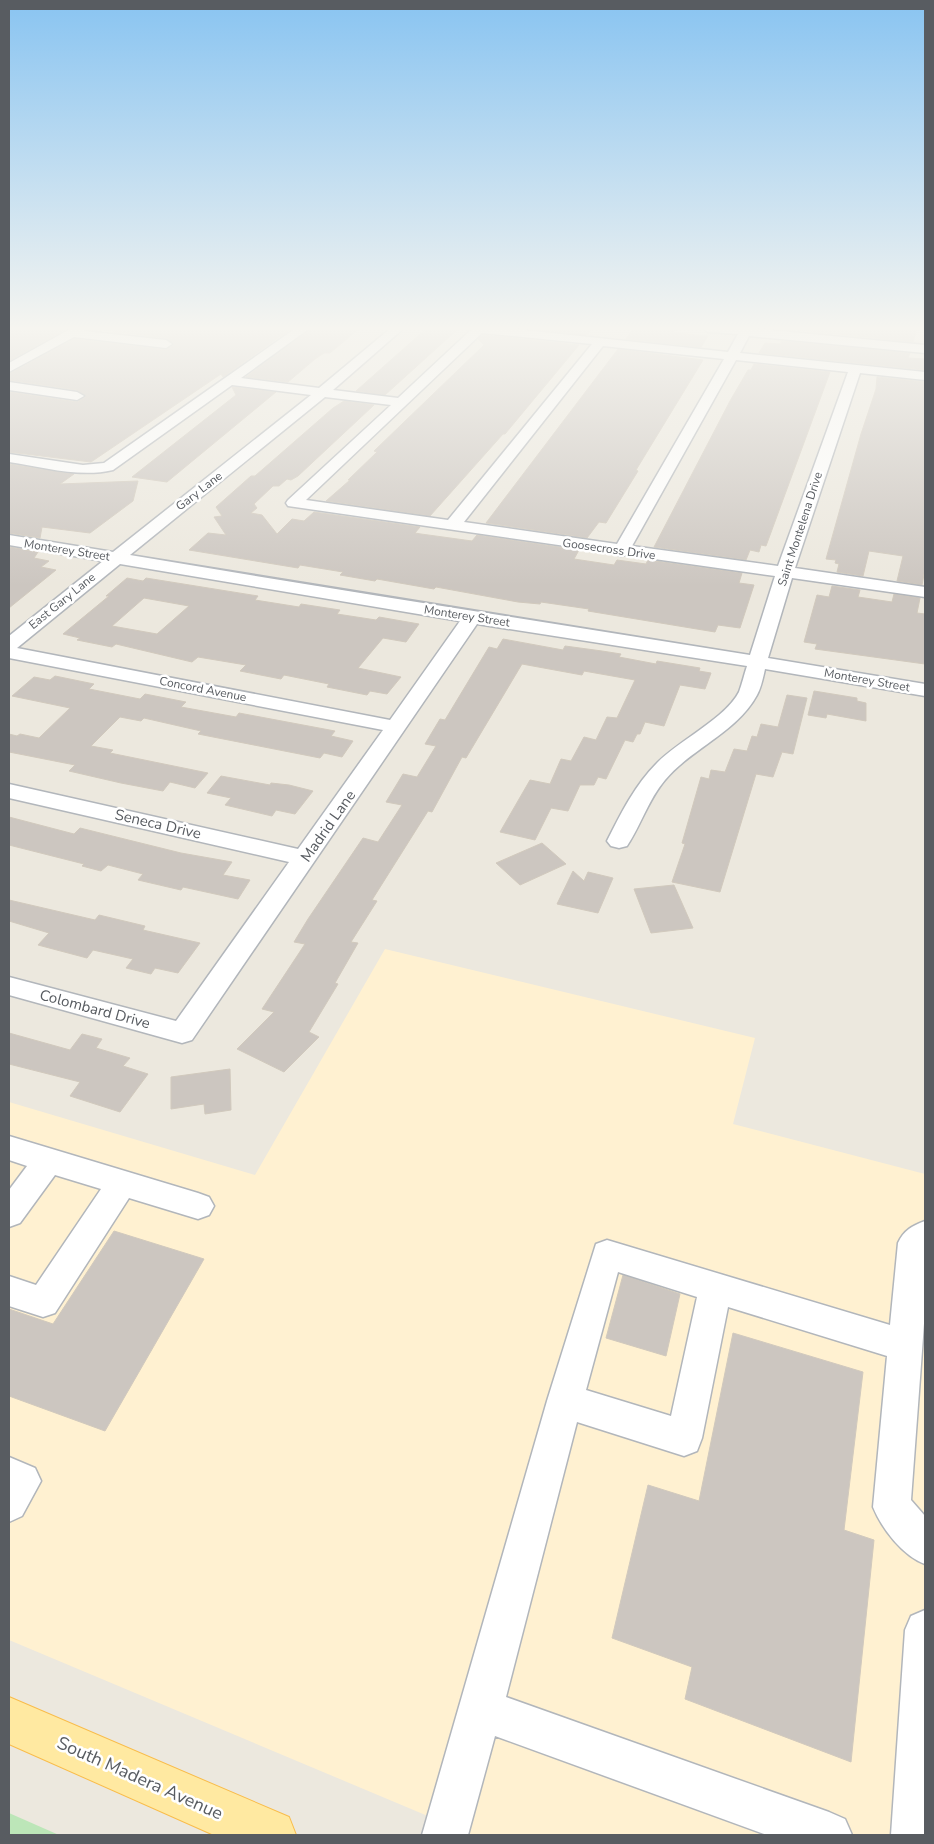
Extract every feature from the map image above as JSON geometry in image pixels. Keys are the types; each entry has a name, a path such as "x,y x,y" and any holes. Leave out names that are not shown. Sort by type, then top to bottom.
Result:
{"main road":[{"name":"South Madera Avenue","path":"9,1720 271,1835"}],"street":[{"path":"9,458 97,469 108,467 183,414"},
{"name":"Gary Lane","path":"115,557 297,414"},
{"name":"Goosecross Drive","path":"389,414 294,503 621,551 925,592"},
{"path":"452,526 542,414"},
{"path":"621,551 698,414"},
{"name":"Saint Montelena Drive","path":"619,841 638,800 651,781 676,757 738,709 748,694 785,572 839,414"},
{"name":"Monterey Street","path":"9,540 472,618 548,628 925,690"},
{"name":"East Gary Lane","path":"9,645 115,557"},
{"name":"Madrid Lane","path":"182,1033 472,618"},
{"name":"Concord Avenue","path":"9,652 397,727"},
{"name":"Seneca Drive","path":"9,791 306,858"},
{"name":"Colombard Drive","path":"9,986 182,1033"},
{"path":"9,1148 198,1206"},
{"path":"9,1214 48,1161"},
{"path":"9,1291 43,1302 122,1183"},
{"path":"925,1235 914,1243 892,1507 925,1545"},
{"path":"445,1835 607,1254 906,1346"},
{"path":"565,1401 684,1438 714,1288"},
{"path":"9,1476 22,1481 9,1503"},
{"path":"914,1835 925,1630"},
{"path":"481,1710 829,1835"}],"shaded area":[{"path":"385,949 755,1038 733,1124 925,1174 925,1835 473,1835 9,1640 9,1102 255,1175"}],"green space":[{"path":"9,1813 59,1835 9,1835"}],"building":[{"path":"9,414 162,414 91,462 9,452"},
{"path":"212,414 249,414 167,482 132,477"},
{"path":"326,414 364,414 298,476 291,480 287,479 279,486 273,486 254,504 257,508 251,513 262,515 277,534 292,519 304,521 314,512 420,527 415,533 421,534 472,541 477,535 579,550 574,559 614,565 617,560 646,564 648,560 742,573 739,583 754,585 740,628 718,625 715,632 588,611 589,609 541,602 540,604 518,602 436,587 434,589 377,579 375,581 340,575 343,572 300,565 298,568 189,550 208,533 226,535 214,517 222,516 216,507 251,476 255,476"},
{"path":"412,414 522,414 430,516 326,501 377,452 374,451"},
{"path":"569,414 670,414 606,523 599,522 587,538 486,523"},
{"path":"723,414 815,414 766,546 761,545 759,552 750,550 746,560 654,547"},
{"path":"868,414 925,414 925,569 922,585 897,581 903,556 869,551 863,576 837,572 839,564 835,563 836,560 826,559"},
{"path":"9,464 74,474 60,484 138,481 133,501 90,533 42,527 40,538 9,533"},
{"path":"9,547 38,552 34,558 49,561 41,567 56,570 9,608"},
{"path":"127,578 143,581 146,578 258,596 255,600 299,607 301,604 340,610 337,614 376,620 379,617 419,624 406,642 383,638 358,668 401,677 387,694 370,691 367,695 327,687 329,684 284,675 281,679 240,671 246,665 198,657 192,662 116,644 112,647 77,640 80,638 63,634 109,596 106,596","holes":["144,598 189,606 157,634 112,626"]},
{"path":"832,586 860,590 858,597 892,602 894,594 920,598 917,613 925,614 925,664 815,649 817,644 804,642 817,595 829,597"},
{"path":"503,639 563,650 565,646 621,654 619,657 656,664 657,661 700,668 699,671 711,673 705,689 680,685 664,726 645,722 640,734 637,734 633,742 625,740 606,779 598,777 594,785 580,785 568,811 551,808 535,840 500,832 530,780 550,784 561,759 571,761 584,737 596,740 607,717 617,718 635,680 584,671 582,675 522,664 466,758 462,757 432,812 428,811 372,900 377,901 351,942 358,943 335,983 338,984 309,1032 319,1037 284,1072 237,1049 274,1012 262,1009 305,944 294,942 308,919 363,838 378,842 402,805 386,802 403,774 417,777 436,746 425,744 440,719 445,720 489,647 497,649"},
{"path":"55,676 94,684 89,689 140,699 145,694 186,702 181,707 236,717 239,713 335,731 331,736 353,741 342,757 324,753 320,758 198,734 201,731 144,718 141,721 120,717 91,746 113,750 110,753 208,773 195,788 170,782 163,791 121,783 69,771 75,765 9,752 9,734 39,738 70,708 12,696 34,677 50,680"},
{"path":"814,691 857,698 857,701 866,703 866,721 827,714 826,718 808,715"},
{"path":"787,695 807,698 793,754 782,752 773,777 756,774 720,892 672,882 685,844 682,843 701,777 709,779 711,770 725,772 734,749 747,751 752,736 757,737 761,724 778,727"},
{"path":"221,776 270,785 271,783 289,785 313,791 295,814 276,810 272,816 225,805 231,798 207,793"},
{"path":"9,817 74,834 80,828 181,853 232,862 223,875 250,880 238,899 183,887 181,890 138,880 143,874 108,865 101,871 82,866 84,864 9,845"},
{"path":"542,843 566,864 520,885 496,863"},
{"path":"573,871 584,881 588,872 613,878 598,913 557,904"},
{"path":"674,885 693,928 651,933 634,889"},
{"path":"9,900 95,920 99,915 145,926 143,930 200,943 178,973 155,968 151,974 126,968 133,959 93,950 87,958 38,945 49,933 9,921"},
{"path":"9,1033 70,1050 82,1034 102,1039 96,1048 130,1058 123,1066 148,1074 120,1112 70,1096 80,1082 9,1064"},
{"path":"230,1069 231,1110 205,1114 204,1104 171,1109 171,1077"},
{"path":"114,1231 204,1259 105,1431 9,1396 9,1309 53,1324"},
{"path":"623,1275 680,1294 666,1356 606,1338"},
{"path":"733,1333 863,1372 844,1530 874,1540 851,1762 685,1699 692,1667 612,1638 648,1485 699,1501"}]}
